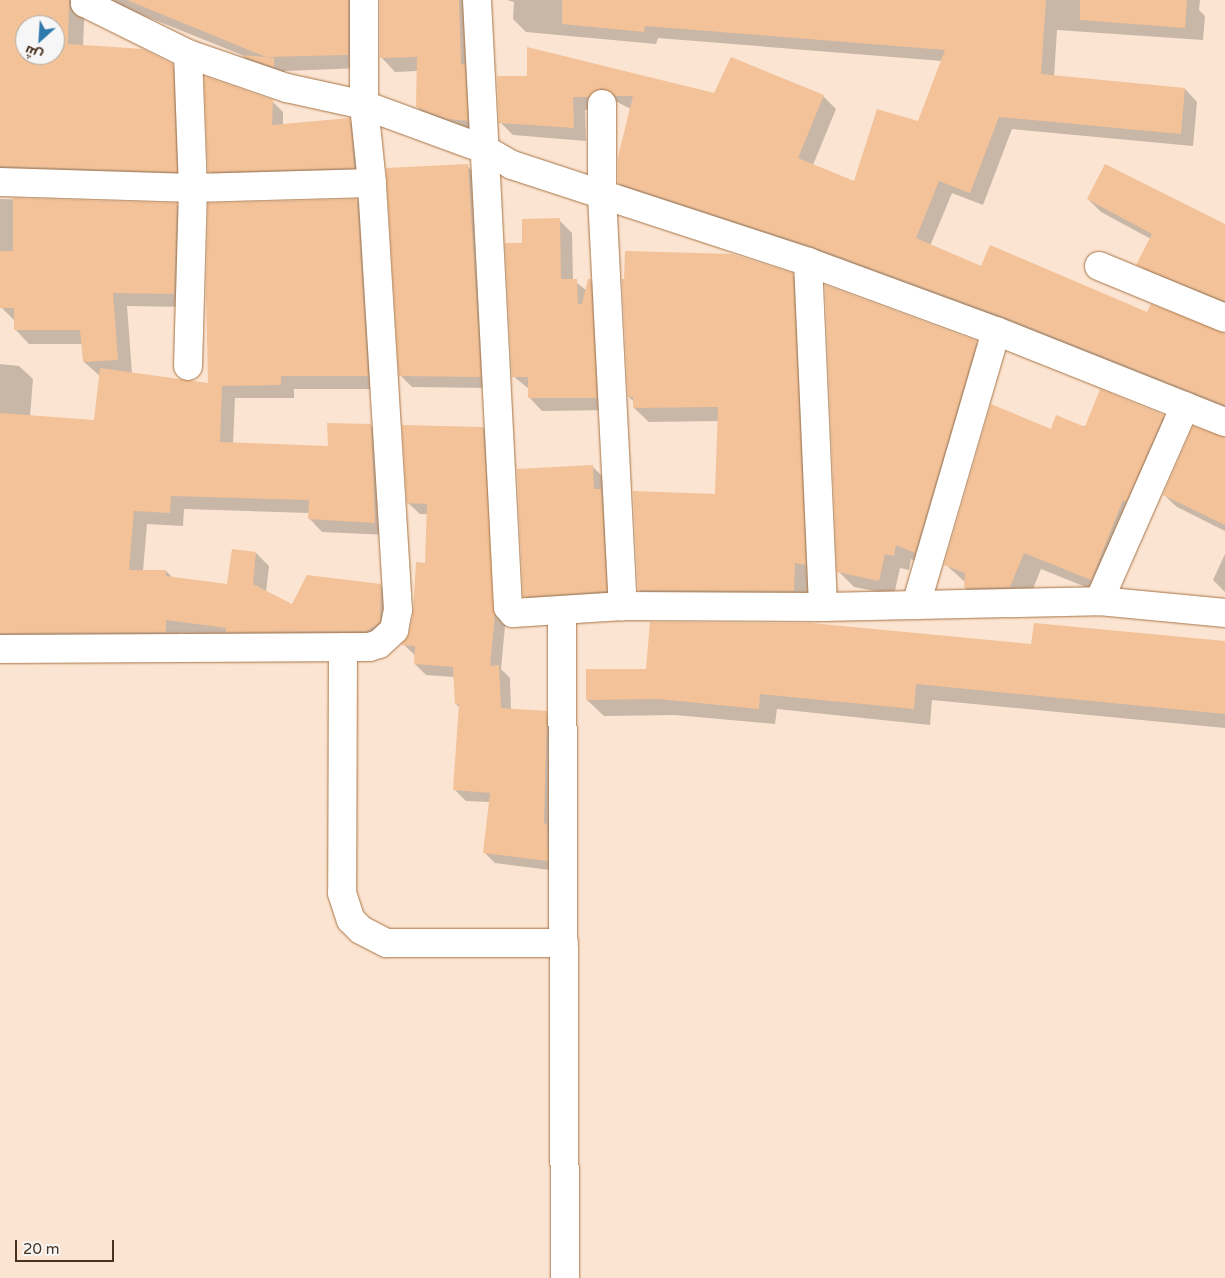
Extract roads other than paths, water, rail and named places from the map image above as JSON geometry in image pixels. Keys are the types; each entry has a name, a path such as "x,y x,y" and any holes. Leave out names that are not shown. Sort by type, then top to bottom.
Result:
{"street":[{"path":"85,0 85,3 188,54 287,88 364,105 486,150 512,165 808,262 996,331 1225,422"},
{"path":"0,649 370,647 379,644 394,630 398,620 372,183 364,105 364,0"},
{"path":"477,0 508,608 513,613 562,612 624,606 823,607 1100,601 1225,613"},
{"path":"188,54 193,188 188,366"},
{"path":"602,104 602,196 624,606"},
{"path":"0,182 193,188 372,183"},
{"path":"808,262 823,607"},
{"path":"1099,266 1225,318"},
{"path":"916,605 996,331"},
{"path":"1100,601 1185,406"},
{"path":"562,612 565,1278"},
{"path":"343,646 342,893 351,920 361,930 387,942 564,942"}]}
